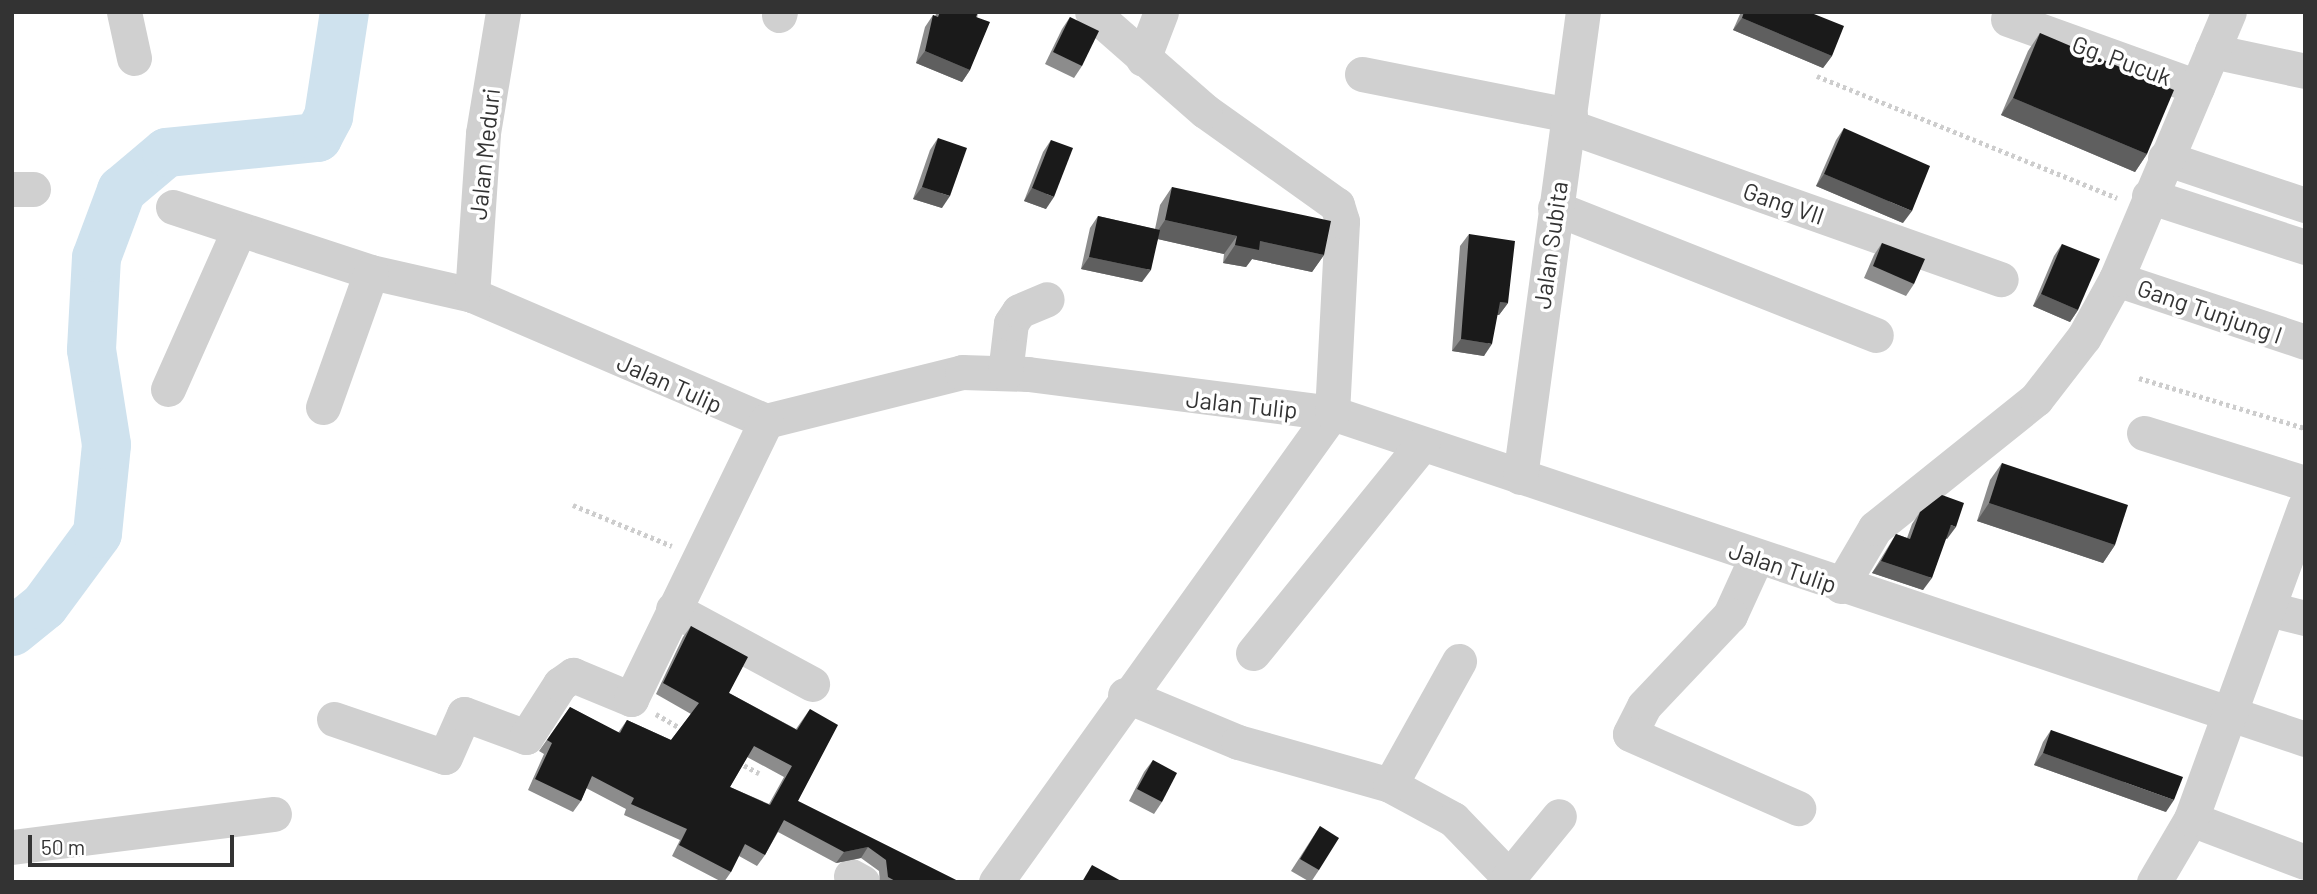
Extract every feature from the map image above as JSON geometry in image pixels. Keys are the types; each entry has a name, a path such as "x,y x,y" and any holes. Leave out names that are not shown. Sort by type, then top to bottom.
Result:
{"street":[{"path":"124,12 134,58"},
{"name":"Jalan Meduri","path":"472,295 483,133 503,12"},
{"path":"996,882 1125,695 1332,413 1340,211 1143,59 1092,12"},
{"path":"1143,59 1161,12"},
{"name":"Jalan Subita","path":"1520,477 1583,12"},
{"path":"1841,586 1875,528 2036,399 2084,337 2116,279 2212,51 2224,13"},
{"name":"Gg. Pucuk","path":"2008,19 2196,87"},
{"path":"2212,51 2305,71"},
{"name":"Gang VII","path":"1362,74 1569,121 2001,279"},
{"path":"2165,158 2305,205"},
{"path":"2147,202 2305,247"},
{"name":"Jalan Tulip","path":"173,207 238,232 371,272 472,295 765,421 962,373 1005,373 1332,413 1756,558 2305,739"},
{"path":"1555,208 1876,335"},
{"path":"168,389 238,232"},
{"path":"323,407 371,272"},
{"name":"Gang Tunjung I","path":"2116,279 2305,342"},
{"path":"1005,373 1011,323 1019,311 1047,299"},
{"path":"334,719 445,757 464,714 526,737 560,684 573,675 631,699 765,421"},
{"path":"2144,433 2305,483"},
{"path":"1253,653 1422,444"},
{"path":"2154,882 2191,819 2305,506"},
{"path":"1756,558 1730,615 1644,706 1630,734 1798,808"},
{"path":"673,609 812,684"},
{"path":"2269,609 2305,618"},
{"path":"1390,785 1459,660"},
{"path":"1125,695 1238,742 1390,785 1453,819 1506,879 1559,816"},
{"path":"12,847 274,814"},
{"path":"2191,819 2305,862"}],"path":[{"path":"1817,76 2147,202"},
{"path":"2139,378 2305,428"},
{"path":"573,505 698,557"},
{"path":"631,699 689,733"},
{"path":"724,753 759,773"}],"building":[{"path":"940,12 978,12 976,17 990,22 970,70 925,51 933,15 938,17"},
{"path":"1744,12 1809,12 1844,26 1832,56 1742,18"},
{"path":"1070,17 1099,31 1082,66 1053,52"},
{"path":"2040,33 2174,90 2147,154 2013,98"},
{"path":"1844,128 1930,166 1912,211 1824,174"},
{"path":"938,138 967,148 950,196 922,187"},
{"path":"1051,140 1073,148 1054,197 1032,188"},
{"path":"1172,187 1331,221 1324,255 1260,241 1259,250 1235,245 1237,236 1165,220"},
{"path":"1098,216 1160,230 1151,270 1089,257"},
{"path":"1469,234 1515,241 1508,303 1500,302 1492,344 1461,339"},
{"path":"1882,243 1925,259 1914,284 1873,266"},
{"path":"2062,244 2100,259 2078,310 2041,294"},
{"path":"2002,463 2128,505 2115,545 1989,503"},
{"path":"1942,495 1964,503 1956,527 1951,525 1932,578 1881,561 1896,534 1910,539 1920,512"},
{"path":"691,626 748,657 729,693 797,730 810,709 838,725 798,801 960,882 897,882 888,877 886,860 868,847 844,852 784,820 765,855 745,844 731,872 679,845 687,829 631,804 634,798 592,776 581,801 535,779 552,743 547,740 570,707 620,733 627,720 671,740 699,703 663,683","holes":["754,746 792,766 770,805 730,787"]},
{"path":"2051,730 2183,777 2174,800 2043,753"},
{"path":"1153,760 1177,773 1162,802 1137,789"},
{"path":"1320,826 1339,838 1319,870 1300,859"},
{"path":"1092,865 1123,882 1082,882"}],"waterway":[{"path":"12,631 44,605 97,533 106,444 91,349 96,257 121,190 166,152 317,137 328,116 344,12"}]}
